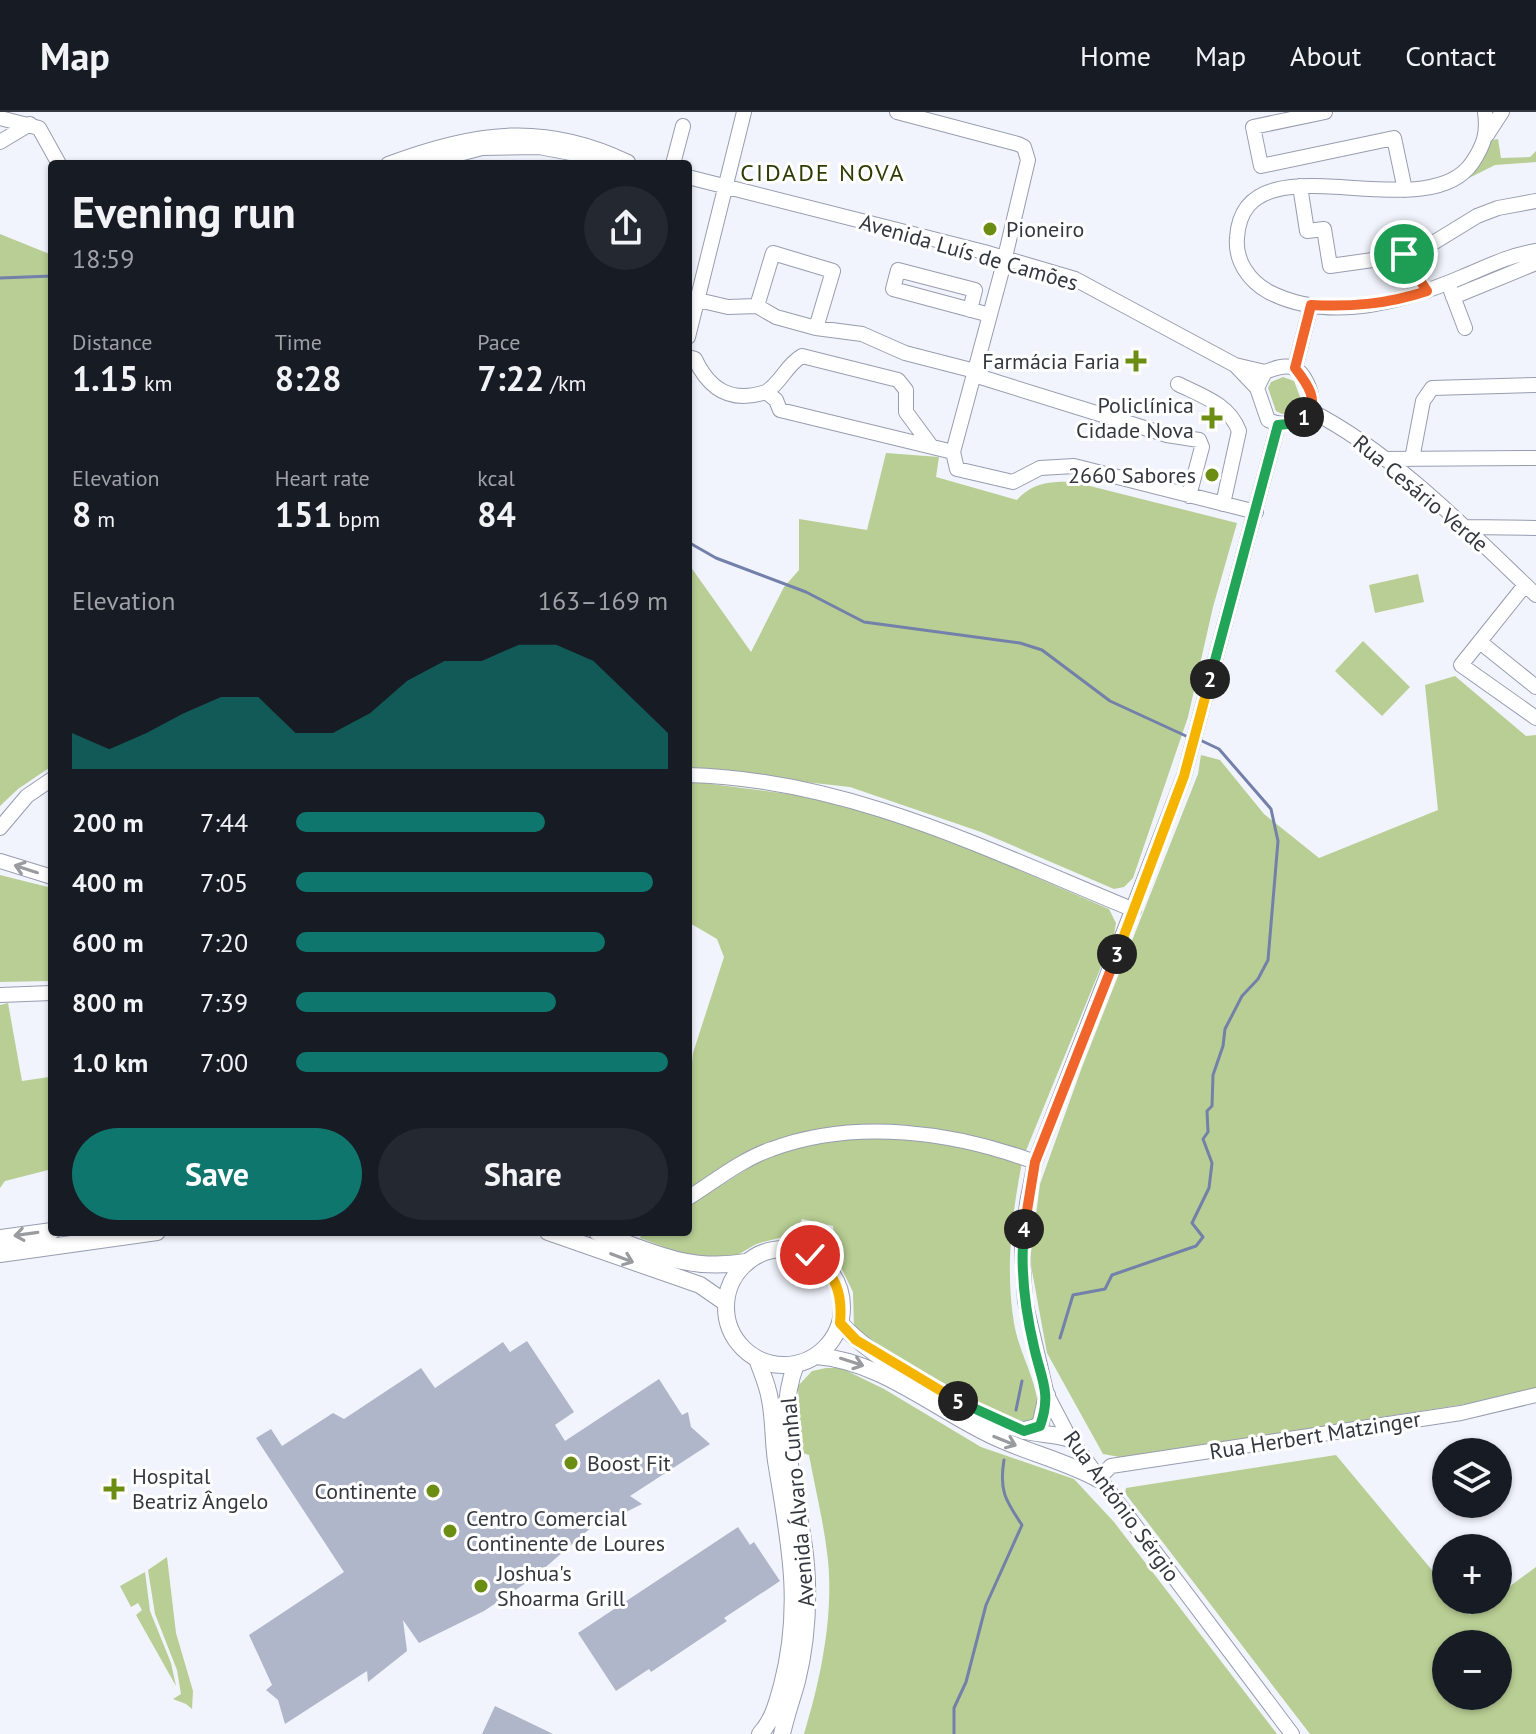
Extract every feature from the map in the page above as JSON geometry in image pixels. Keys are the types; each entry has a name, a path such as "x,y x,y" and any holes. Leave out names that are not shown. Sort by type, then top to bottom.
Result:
{"main road":[{"path":"0,1238 48,1232"},
{"path":"0,1254 128,1236"},
{"path":"559,1236 700,1285 726,1303"},
{"path":"608,1236 688,1265 720,1267 746,1262 770,1250 784,1249 810,1255 826,1267 837,1283 842,1303 835,1336 816,1356 796,1364 775,1366 757,1359 733,1336 726,1303 729,1288 746,1262"},
{"path":"840,1323 856,1340 977,1411 1024,1431 1058,1434 1070,1439"},
{"path":"816,1356 842,1358 866,1367 995,1437 1040,1452 1098,1479"},
{"name":"Avenida Álvaro Cunhal","path":"757,1359 771,1404 775,1449 792,1548 795,1594 785,1676 772,1718 760,1734"},
{"name":"Avenida Álvaro Cunhal","path":"782,1734 797,1680 807,1612 806,1555 786,1423 788,1385 796,1364"},
{"path":"1024,1431 1040,1426 1047,1395"},
{"path":"1040,1452 1070,1439"}],"street":[{"path":"692,322 744,112"},
{"path":"897,112 1024,147 1028,160 953,452 957,469 1013,482 1040,468 1074,466 1256,512"},
{"path":"1325,112 1253,127 1261,166 1394,138 1405,190"},
{"path":"1485,112 1487,135"},
{"path":"1502,112 1469,168 1453,181 1432,189 1277,188 1255,200 1240,224 1238,251 1241,264 1254,283 1276,295 1311,305 1347,307 1375,304 1427,291 1450,290 1536,263"},
{"path":"0,118 30,124 44,133 57,160"},
{"path":"0,142 30,124"},
{"path":"674,160 683,126"},
{"path":"419,160 482,148 539,147 614,160"},
{"name":"Avenida Luís de Camões","path":"692,178 1005,258 1075,279 1235,365"},
{"path":"1300,186 1307,231 1324,229 1330,266 1415,254 1477,216 1498,208 1536,201"},
{"path":"1450,290 1508,258 1536,251"},
{"path":"757,306 773,253 833,271 816,328"},
{"path":"1415,254 1419,279 1427,291"},
{"path":"970,310 975,290 898,270 893,289 970,310 990,315"},
{"path":"1450,290 1465,328"},
{"path":"698,300 728,307 757,306 776,317 816,328 862,334 905,353 1167,435 1199,440 1202,447 1189,496"},
{"path":"1295,368 1311,305"},
{"path":"692,358 711,386 728,396 750,397 766,392 780,383 792,362 802,356 898,380 906,390 906,412 931,446"},
{"path":"1235,365 1265,372 1287,366 1295,368 1306,382 1313,403 1311,411 1299,421 1278,425 1268,420 1257,388 1235,365"},
{"path":"1257,388 1265,372"},
{"path":"1178,384 1221,405 1235,420 1239,431 1223,504"},
{"path":"1412,459 1423,401 1432,388 1536,385"},
{"path":"766,392 776,400 780,410 953,452"},
{"name":"Rua Cesário Verde","path":"1311,411 1339,425 1467,527 1530,590"},
{"name":"Rua António Sérgio","path":"1278,425 1184,776 1035,1162 1022,1248 1025,1301 1047,1395 1070,1439 1292,1734"},
{"path":"1382,459 1536,458"},
{"path":"1467,527 1536,528"},
{"path":"1530,590 1461,665 1536,718"},
{"path":"1480,642 1536,687"},
{"path":"692,775 746,780 868,804 929,824 1134,910"},
{"path":"0,828 27,796 48,782"},
{"path":"0,861 48,876"},
{"path":"0,995 48,993"},
{"path":"692,1196 771,1149 836,1135 895,1131 925,1134 1035,1162"},
{"name":"Rua Herbert Matzinger","path":"1098,1479 1111,1466 1461,1413 1536,1395"}],"green space":[{"path":"1498,139 1501,158 1530,157 1536,151 1536,162 1495,165 1467,179 1492,140"},
{"path":"0,234 48,253 48,769 0,806"},
{"path":"1283,377 1294,381 1302,402 1297,411 1282,414 1276,411 1268,388 1271,382"},
{"path":"886,453 939,457 936,477 1017,500 1030,489 1043,484 1074,482 1237,523 1213,607 1188,717 1133,878 1124,887 1114,889 981,832 850,787 692,769 692,569 751,652 784,587 799,570 799,519 867,530"},
{"path":"1418,574 1424,602 1375,613 1369,585"},
{"path":"1363,641 1410,687 1382,716 1335,671"},
{"path":"1455,676 1526,736 1536,735 1536,1389 1485,1401 1125,1458 1103,1454 1047,1353 1030,1260 1040,1184 1082,1067 1198,774 1201,755 1220,760 1264,814 1319,858 1438,810 1425,685"},
{"path":"692,782 842,804 950,840 1109,909 1116,923 1114,935 1025,1153 923,1130 807,1135 692,1191 693,1053 724,957 717,939 692,924"},
{"path":"0,875 48,887 48,981 0,982"},
{"path":"8,1003 22,1081 48,1077 48,1170 5,1181 0,1188 0,1005"},
{"path":"909,1135 1022,1162 1011,1242 1011,1303 1017,1335 1036,1394 1038,1418 1024,1424 940,1381 858,1333 854,1329 853,1292 835,1255 833,1226 802,1219 790,1234 721,1259 685,1254 640,1238 692,1236 692,1203 771,1154 841,1139"},
{"path":"841,1368 884,1389 981,1447 1074,1479 1114,1522 1277,1734 804,1734 825,1644 829,1574 809,1455 800,1452 798,1386 812,1371"},
{"path":"1336,1455 1432,1570 1432,1614 1512,1614 1512,1585 1536,1567 1536,1734 1310,1734 1125,1493 1126,1488"},
{"path":"167,1557 176,1633 193,1691 192,1709 173,1699 181,1694 177,1670 155,1614 148,1570"},
{"path":"145,1572 150,1611 171,1663 176,1686 136,1615 142,1610 138,1603 131,1607 120,1586"}],"building":[{"name":"Centro Comercial Continente de Loures","path":"527,1341 574,1412 555,1425 565,1441 659,1379 682,1415 688,1412 691,1427 710,1444 630,1496 642,1504 596,1527 594,1525 532,1579 484,1611 419,1643 403,1620 407,1651 368,1682 367,1671 285,1724 278,1700 266,1690 272,1685 249,1635 344,1572 256,1438 271,1429 282,1446 333,1413 344,1419 421,1368 435,1388 503,1342 510,1352"},
{"path":"738,1527 750,1545 754,1542 780,1581 651,1672 649,1669 616,1691 578,1633"},
{"path":"495,1706 553,1734 482,1734"}],"waterway":[{"path":"0,278 48,276"},
{"path":"692,544 716,558 806,592 864,622 1020,643 1042,650 1110,701 1186,736"},
{"path":"1060,1338 1073,1295 1105,1289 1112,1275 1196,1246 1203,1237 1192,1223 1209,1188 1212,1163 1203,1139 1208,1132 1207,1111 1212,1106 1213,1075 1225,1029 1242,996 1258,979 1268,960 1278,841 1271,809 1219,749 1200,740"},
{"path":"1016,1410 1022,1381"},
{"path":"954,1734 954,1708 966,1682 986,1605 1022,1525 1005,1494 1002,1479 1004,1460"}],"place":[{"name":"Pioneiro","path":"990,229"},
{"name":"Farmácia Faria","path":"1136,361"},
{"name":"Policlínica Cidade Nova","path":"1212,418"},
{"name":"2660 Sabores","path":"1212,475"},
{"name":"Boost Fit","path":"571,1463"},
{"name":"Hospital Beatriz Ângelo","path":"114,1489"},
{"name":"Continente","path":"433,1491"},
{"name":"Centro Comercial Continente de Loures","path":"450,1531"},
{"name":"Joshua's Shoarma Grill","path":"481,1586"}],"district":[{"name":"CIDADE NOVA","path":"823,173"}],"route":[{"path":"810,1255 826,1267 837,1283 842,1303 840,1323 856,1340 977,1411 1024,1431 1040,1426 1047,1407 1047,1395 1025,1301 1022,1248 1035,1162 1184,776 1278,425 1299,421 1311,411 1313,403 1306,382 1295,368 1311,305 1347,307 1385,303 1427,291 1419,279 1415,254 1404,254"}]}
